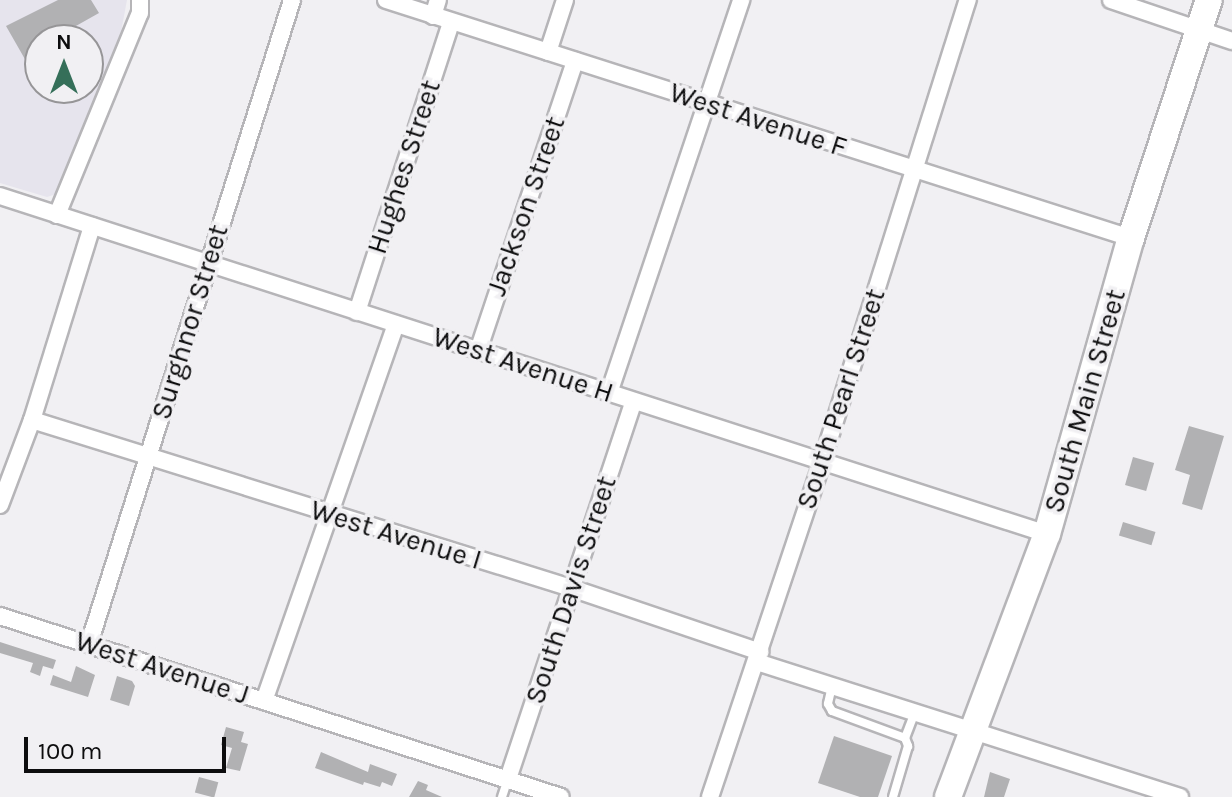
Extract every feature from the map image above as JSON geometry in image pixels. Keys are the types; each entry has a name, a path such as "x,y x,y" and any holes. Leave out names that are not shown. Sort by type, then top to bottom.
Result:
{"main road":[{"name":"South Main Street","path":"948,797 1047,534 1131,238 1209,0"}],"street":[{"path":"57,215 140,13 140,0"},
{"name":"Surghnor Street","path":"89,644 151,457 207,263 292,0"},
{"name":"West Avenue F","path":"386,0 436,8 451,23 1131,238"},
{"path":"548,52 565,0"},
{"path":"609,393 741,0"},
{"name":"South Pearl Street","path":"710,797 759,657 968,0"},
{"path":"1111,0 1232,41"},
{"name":"Hughes Street","path":"357,312 451,23"},
{"name":"Jackson Street","path":"478,351 575,61"},
{"name":"West Avenue H","path":"0,196 1047,534"},
{"path":"0,505 32,420 92,226"},
{"path":"264,701 396,324"},
{"name":"South Davis Street","path":"508,779 634,401"},
{"name":"West Avenue I","path":"32,420 571,588 832,685 1180,797"},
{"name":"West Avenue J","path":"0,616 561,797"}],"lane":[{"path":"832,685 828,704 832,711 905,738"},
{"path":"893,797 908,746 905,738 916,711"},
{"path":"502,797 508,779"}],"shaded area":[{"path":"0,0 127,0 121,32 104,74 104,24 24,24 24,104 92,104 56,194 47,197 0,183"}],"building":[{"path":"58,0 91,0 99,13 79,24 24,24 24,58 6,26"},
{"path":"1189,426 1224,436 1202,510 1182,504 1190,475 1175,470"},
{"path":"1133,457 1154,463 1146,491 1125,485"},
{"path":"1123,522 1156,532 1151,545 1119,535"},
{"path":"0,642 56,660 53,669 43,666 40,676 30,672 33,663 0,653"},
{"path":"76,666 95,675 88,697 50,685 53,675 71,682"},
{"path":"117,676 132,681 135,686 129,706 110,700"},
{"path":"226,727 244,732 241,742 248,744 240,771 226,768 232,748 221,745"},
{"path":"834,736 892,756 878,797 860,797 818,783"},
{"path":"321,752 368,772 370,764 397,774 392,786 382,782 380,787 364,782 363,785 315,768"},
{"path":"990,772 1010,779 1004,797 984,797"},
{"path":"199,777 218,782 214,797 195,792"},
{"path":"418,781 428,785 426,790 442,797 409,797"}]}
